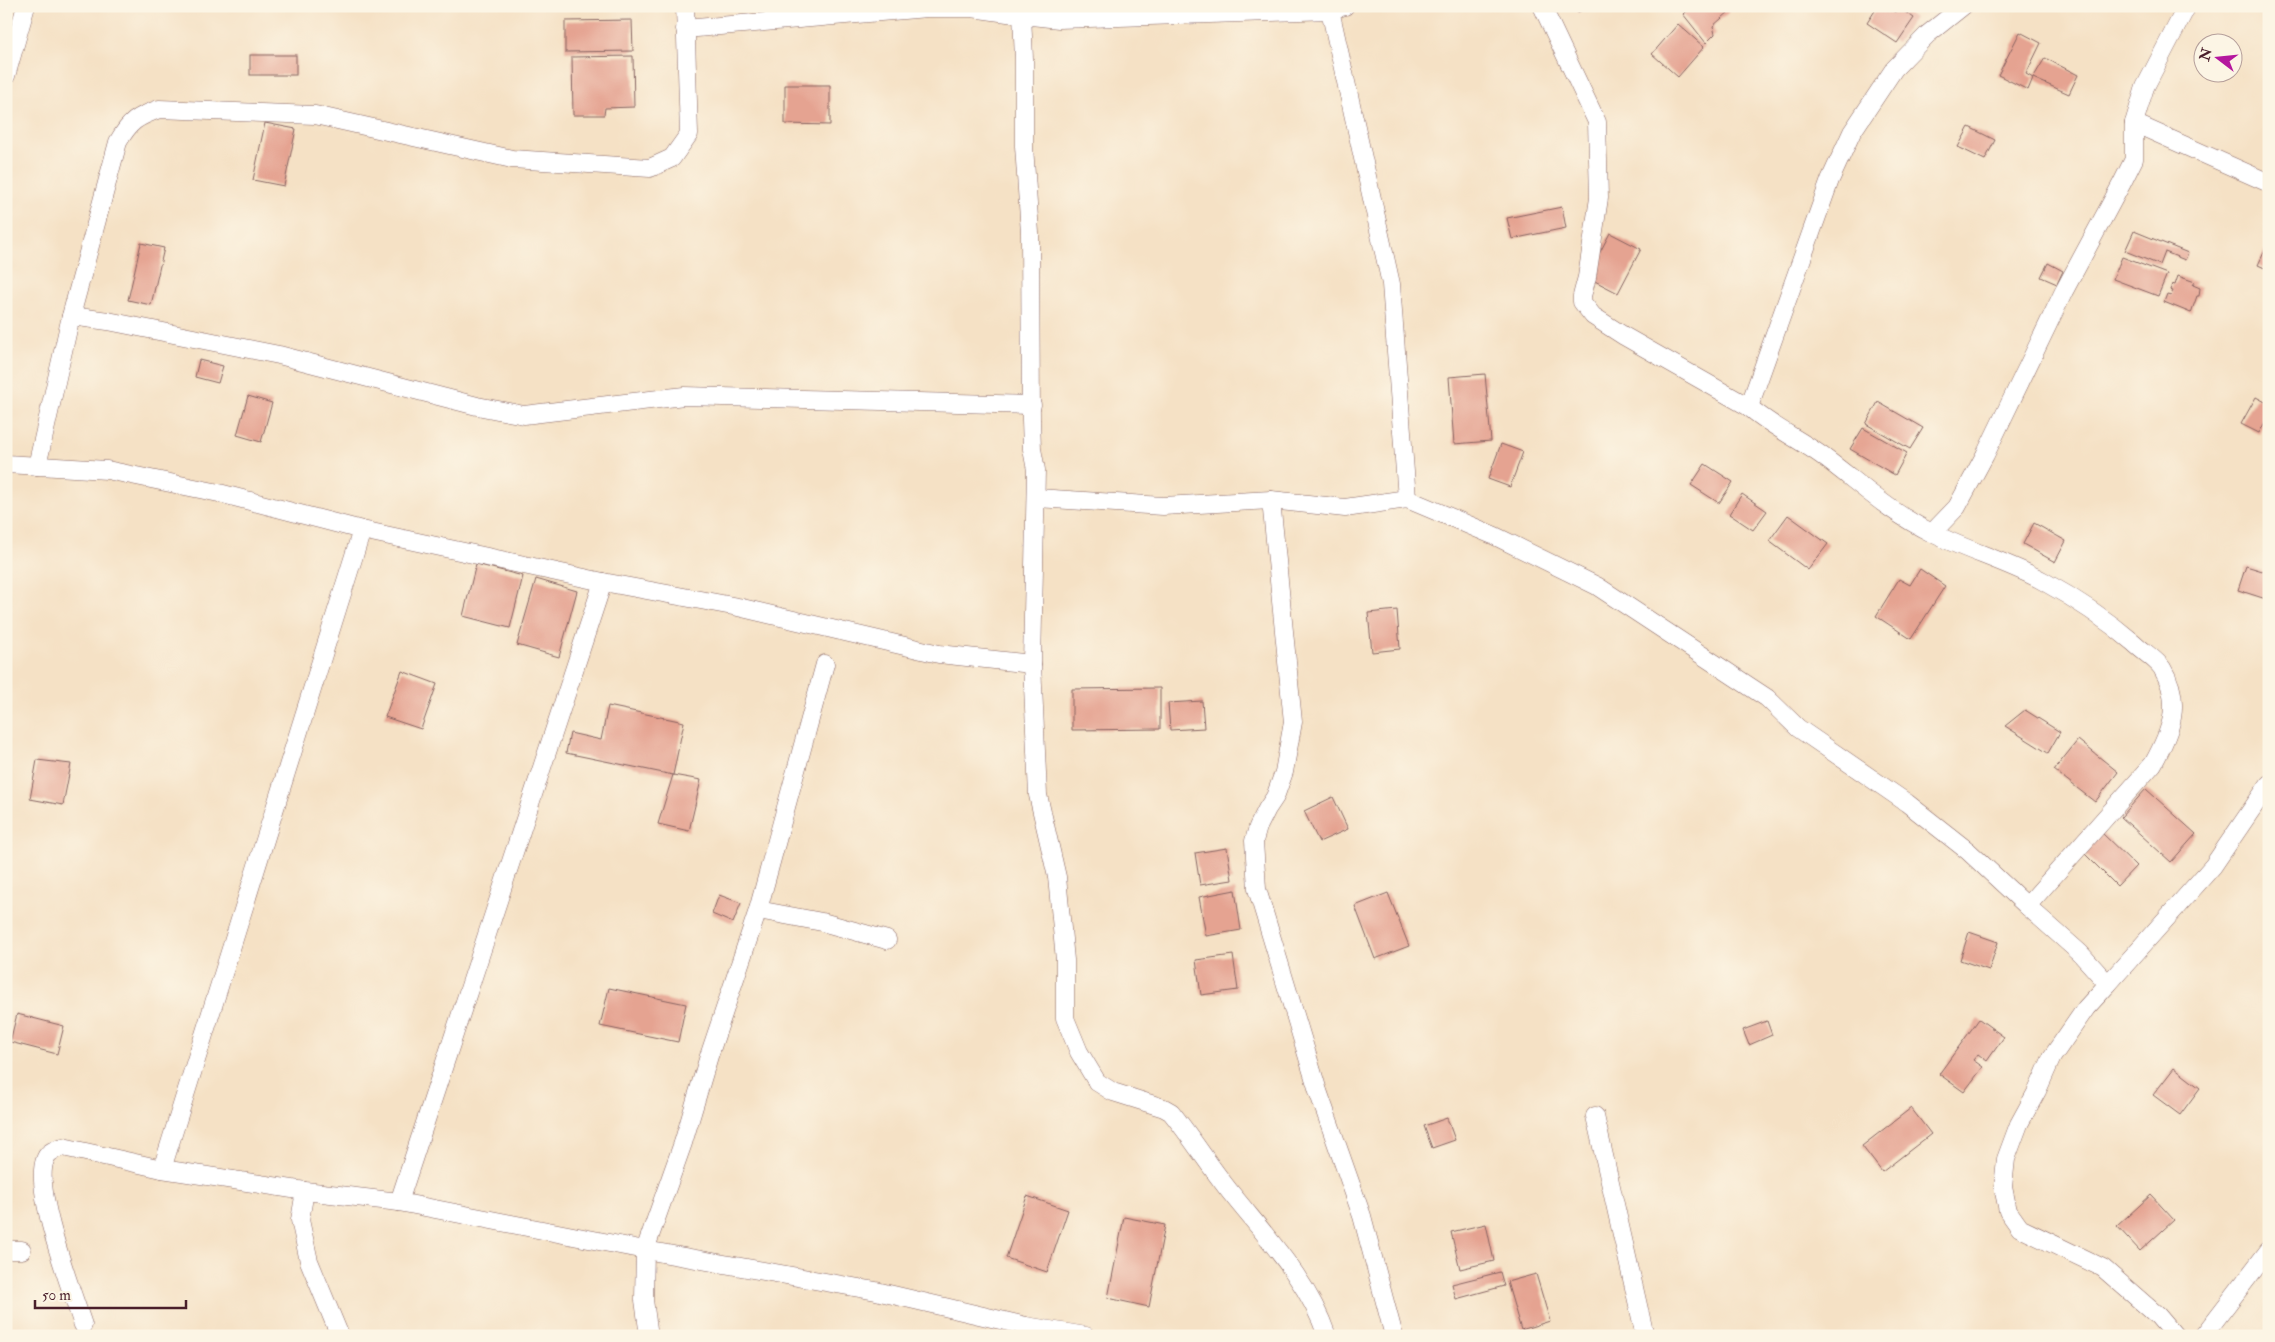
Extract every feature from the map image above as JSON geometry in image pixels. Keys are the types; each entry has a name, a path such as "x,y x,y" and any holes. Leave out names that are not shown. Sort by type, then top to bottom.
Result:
{"street":[{"path":"6,76 26,6"},
{"path":"37,466 71,316 118,142 125,129 137,117 159,109 315,115 512,159 650,168 672,158 689,134 684,6"},
{"path":"1542,6 1597,122 1599,198 1587,276 1582,296 1582,302 1593,316 1624,336 1749,407 1764,421 1806,444 1889,509 1932,533 2042,581 2104,618 2161,666 2171,688 2174,708 2168,736 2153,764 2026,906"},
{"path":"1749,407 1830,180 1852,132 1894,69 1928,34 1963,6"},
{"path":"1932,533 1957,507 1985,455 2064,291 2134,159 2134,123 2145,88 2187,6"},
{"path":"685,29 927,8 972,8 1059,19 1337,8 1391,284 1407,499"},
{"path":"1022,15 1024,146 1030,233 1032,448 1036,470 1037,498 1032,664 1038,795 1057,877 1065,960 1066,1018 1079,1052 1090,1073 1104,1087 1113,1092 1172,1112 1308,1292 1319,1312 1327,1336"},
{"path":"2134,123 2269,183"},
{"path":"71,316 108,321 279,354 477,406 524,415 684,396 1032,405"},
{"path":"6,464 107,470 219,493 362,530 603,582 738,607 939,654 1032,664"},
{"path":"1037,498 1163,506 1271,500 1345,508 1407,499 1495,536 1597,586 1767,698 1798,728 1907,804 1968,850 2026,906 2080,953 2108,984"},
{"path":"1271,500 1293,722 1290,748 1281,781 1275,797 1267,808 1258,828 1254,842 1257,889 1318,1091 1362,1216 1394,1336"},
{"path":"162,1169 362,530"},
{"path":"398,1202 603,582"},
{"path":"649,1336 644,1300 645,1250 683,1143 708,1056 758,910 825,664"},
{"path":"2175,1336 2158,1316 2103,1268 2020,1228 2008,1211 2003,1186 2006,1159 2018,1124 2037,1091 2052,1057 2086,1008 2213,866 2269,784"},
{"path":"758,910 822,922 887,940"},
{"path":"1595,1116 1645,1336"},
{"path":"83,1325 52,1232 42,1176 45,1158 53,1149 70,1147 95,1155 162,1169 305,1191 398,1202 645,1250 876,1291 1026,1326 1086,1336"},
{"path":"305,1191 300,1220 309,1260 340,1336"},
{"path":"2203,1336 2269,1250"}],"building":[{"path":"1576,6 1590,6 1578,12"},
{"path":"1691,6 1726,6 1730,11 1713,26 1715,34 1706,43 1683,14"},
{"path":"1878,6 1890,6 1889,8 1895,12 1898,7 1914,18 1897,43 1867,23"},
{"path":"632,20 633,51 565,52 565,21"},
{"path":"1678,24 1704,47 1678,77 1652,54"},
{"path":"2020,32 2041,43 2026,74 2033,78 2028,90 1998,75"},
{"path":"250,55 296,55 296,75 250,75"},
{"path":"633,56 634,107 605,108 604,115 573,115 572,57"},
{"path":"2045,58 2078,75 2069,94 2033,78"},
{"path":"785,85 830,85 830,125 785,124"},
{"path":"265,123 296,129 284,186 253,180"},
{"path":"1969,127 1995,140 1985,160 1958,147"},
{"path":"1562,207 1566,228 1512,239 1507,218"},
{"path":"2134,231 2188,253 2185,260 2165,252 2160,265 2125,251"},
{"path":"1610,233 1641,249 1618,293 1587,277"},
{"path":"2269,242 2269,270 2258,265"},
{"path":"141,243 164,248 151,305 128,300"},
{"path":"2122,257 2167,274 2158,296 2113,279"},
{"path":"2048,263 2063,271 2057,284 2041,277"},
{"path":"2178,276 2195,282 2193,285 2200,288 2199,296 2197,296 2191,313 2164,302 2167,294 2171,295 2173,291 2170,290 2172,284 2175,285"},
{"path":"199,360 223,366 218,383 195,377"},
{"path":"1485,374 1491,441 1454,444 1449,377"},
{"path":"248,396 272,403 261,442 237,435"},
{"path":"2256,397 2269,404 2269,415 2259,433 2241,424"},
{"path":"1878,402 1923,428 1910,449 1866,424"},
{"path":"1863,428 1907,453 1895,475 1850,449"},
{"path":"1501,444 1523,452 1510,487 1488,479"},
{"path":"1705,464 1733,482 1719,503 1691,485"},
{"path":"1742,494 1767,511 1753,530 1729,514"},
{"path":"1788,515 1828,544 1808,570 1769,541"},
{"path":"2034,523 2066,541 2055,562 2023,544"},
{"path":"476,564 523,576 510,628 463,616"},
{"path":"2246,566 2269,573 2269,600 2238,590"},
{"path":"1920,569 1945,586 1911,639 1876,616 1899,579 1910,585"},
{"path":"536,579 577,591 559,657 517,645"},
{"path":"1397,610 1400,649 1372,652 1368,613"},
{"path":"402,671 437,684 421,729 385,717"},
{"path":"1160,688 1160,729 1072,730 1072,689"},
{"path":"1202,701 1204,728 1170,730 1168,703"},
{"path":"608,706 684,722 673,775 566,753 570,733 601,740"},
{"path":"2025,710 2060,732 2048,753 2005,726"},
{"path":"2078,740 2118,772 2095,802 2054,770"},
{"path":"37,760 71,764 63,805 30,799"},
{"path":"673,775 701,780 689,831 658,824"},
{"path":"2146,789 2196,834 2171,862 2121,817"},
{"path":"1333,797 1348,829 1319,842 1304,811"},
{"path":"2100,831 2136,866 2117,886 2082,851"},
{"path":"1227,848 1232,880 1200,885 1195,853"},
{"path":"1235,890 1241,930 1206,936 1199,897"},
{"path":"1388,893 1409,946 1375,959 1355,906"},
{"path":"719,895 741,903 733,923 712,914"},
{"path":"1969,932 1998,942 1989,970 1960,960"},
{"path":"1233,955 1238,990 1201,995 1196,960"},
{"path":"609,988 686,1004 678,1042 600,1026"},
{"path":"17,1014 64,1026 57,1054 10,1042"},
{"path":"1979,1019 2004,1037 1987,1061 1978,1054 1973,1060 1983,1067 1964,1092 1939,1074"},
{"path":"1767,1021 1772,1035 1749,1045 1743,1030"},
{"path":"2174,1068 2200,1088 2180,1115 2153,1095"},
{"path":"1911,1108 1931,1134 1882,1172 1862,1146"},
{"path":"1447,1118 1455,1140 1432,1148 1424,1126"},
{"path":"2151,1195 2174,1220 2140,1251 2117,1226"},
{"path":"1027,1196 1068,1210 1047,1272 1006,1258"},
{"path":"1124,1217 1165,1225 1149,1307 1108,1298"},
{"path":"1486,1224 1494,1261 1460,1269 1451,1232"},
{"path":"1500,1272 1504,1286 1456,1299 1452,1284"},
{"path":"1536,1274 1550,1321 1521,1330 1507,1282"}]}
